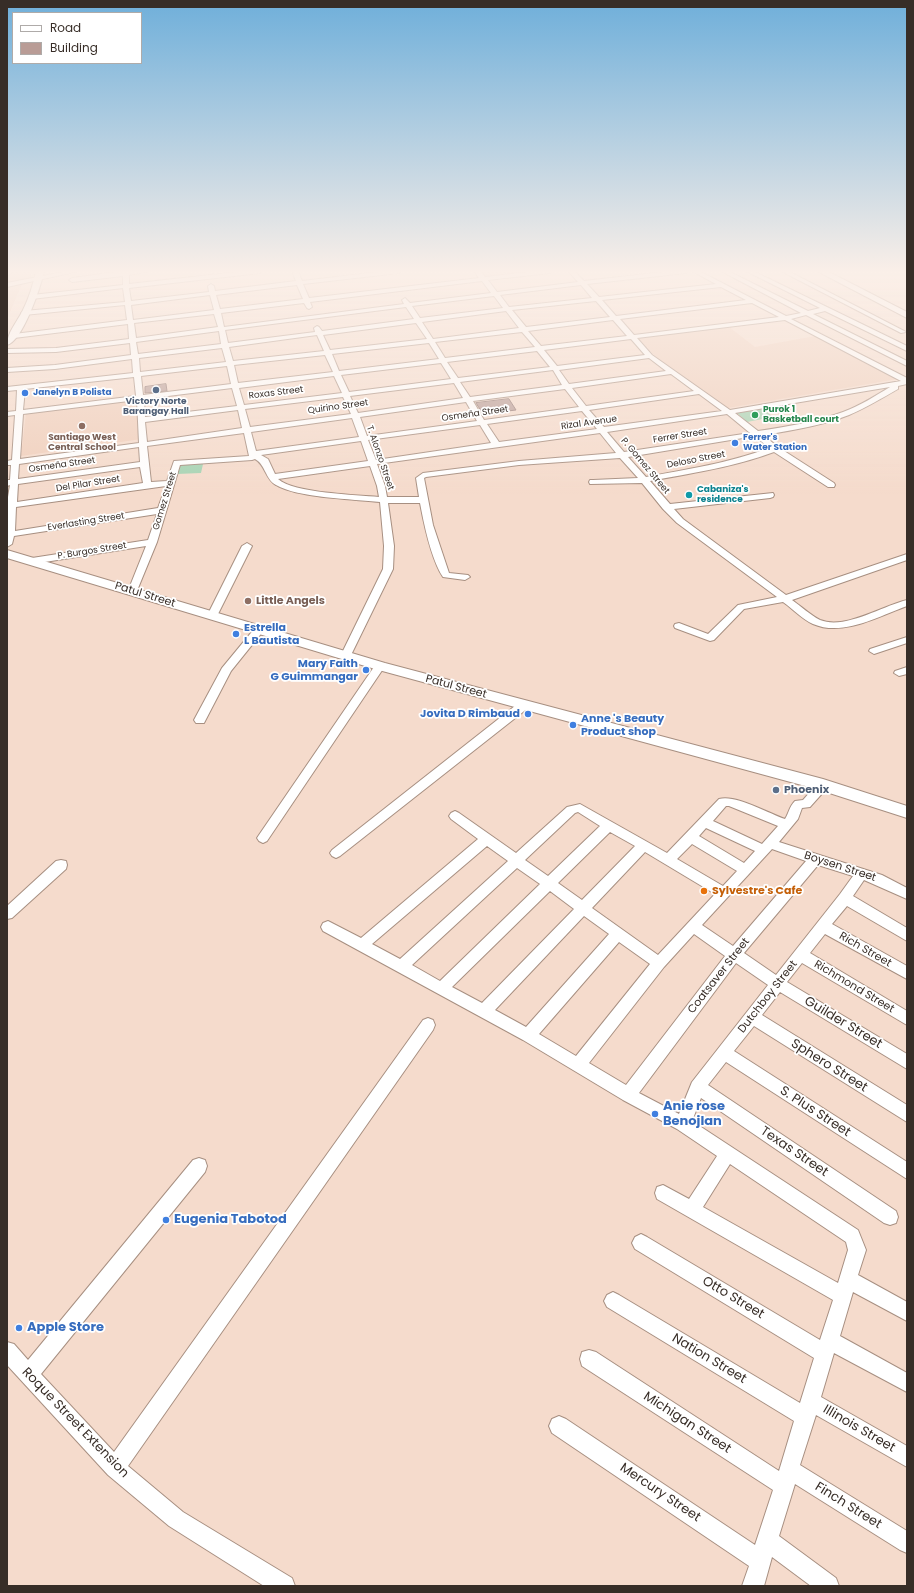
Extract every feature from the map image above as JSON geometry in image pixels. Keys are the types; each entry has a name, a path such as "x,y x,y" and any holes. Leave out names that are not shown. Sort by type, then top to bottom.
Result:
{"main road":[{"name":"Patul Street","path":"7,554 380,666 823,785 907,812"}],"street":[{"path":"46,345 56,349 136,357 231,345"},
{"path":"7,370 56,349 58,345"},
{"path":"7,351 56,349 84,345"},
{"path":"134,345 147,485"},
{"name":"T. Alonzo Street","path":"324,345 355,415 373,464 383,500 389,546 388,570 346,655"},
{"path":"7,390 138,376 390,345"},
{"path":"434,345 497,446"},
{"name":"P. Gomez Street","path":"537,345 567,387 622,455 666,507 680,521 815,621 830,626 845,626 907,603"},
{"path":"7,414 568,345"},
{"path":"640,345 650,356 729,412 775,449 831,485"},
{"path":"838,345 905,382"},
{"path":"841,347 848,345"},
{"path":"870,345 907,364"},
{"path":"226,346 234,386 253,454 265,461 272,477 278,483 299,491 383,500 423,500 444,573 452,577 465,577"},
{"name":"Roxas Street","path":"142,420 650,356"},
{"name":"Quirino Street","path":"11,463 672,372"},
{"name":"Rizal Avenue","path":"272,477 604,431 729,412 905,382"},
{"name":"Ferrer Street","path":"423,500 420,478 428,473 519,462 622,455 758,434 835,418 863,406 905,382"},
{"path":"7,544 10,534 9,506 11,463 18,436 21,389"},
{"name":"Osmeña Street","path":"253,454 700,392"},
{"path":"7,438 18,436"},
{"name":"Deloso Street","path":"594,482 644,480 745,460 775,449"},
{"name":"Gomez Street","path":"133,591 163,510 176,465 179,462 252,458 253,454"},
{"name":"Osmeña Street","path":"10,482 144,464"},
{"name":"Del Pilar Street","path":"9,506 147,485 171,483"},
{"path":"666,507 770,495"},
{"name":"Everlasting Street","path":"10,534 163,510"},
{"name":"P. Burgos Street","path":"32,561 152,542"},
{"path":"212,616 247,546"},
{"path":"679,626 710,638 741,607 785,599 903,559 907,568"},
{"path":"200,720 226,670 259,630"},
{"path":"874,651 907,640"},
{"path":"263,838 380,666"},
{"path":"336,853 524,705"},
{"path":"578,1065 660,963 791,820 802,816 807,809 806,804 823,785"},
{"path":"669,860 721,803 726,802 791,820"},
{"path":"401,967 574,808 580,808 724,893"},
{"path":"455,816 660,963"},
{"name":"Boysen Street","path":"704,822 767,847 815,859 877,879 907,894"},
{"path":"442,988 609,825"},
{"path":"690,837 746,870"},
{"path":"362,945 486,839"},
{"path":"484,1011 644,845"},
{"name":"Coatsaver Street","path":"628,1096 734,955 815,859"},
{"path":"7,914 61,865"},
{"name":"Dutchboy Street","path":"683,1124 697,1087 845,898 861,874"},
{"path":"845,898 907,935"},
{"name":"Rich Street","path":"823,926 907,973"},
{"path":"328,927 528,1035 628,1096 683,1124 852,1236 858,1250 753,1586"},
{"name":"Guilder Street","path":"694,927 778,984 907,1062"},
{"path":"528,1035 618,933"},
{"name":"Richmond Street","path":"800,955 907,1019"},
{"name":"Sphero Street","path":"752,1017 907,1114"},
{"path":"115,1468 428,1026"},
{"name":"S. Plus Street","path":"724,1053 907,1171"},
{"name":"Texas Street","path":"697,1087 890,1217"},
{"path":"692,1209 727,1154"},
{"path":"29,1374 199,1166"},
{"path":"663,1193 846,1288 907,1312"},
{"name":"Otto Street","path":"641,1243 827,1347 907,1383"},
{"name":"Nation Street","path":"613,1301 808,1409"},
{"name":"Roque Street Extension","path":"7,1351 115,1468 176,1519 284,1586"},
{"name":"Michigan Street","path":"589,1359 786,1478"},
{"name":"Illinois Street","path":"808,1409 907,1458"},
{"name":"Mercury Street","path":"559,1426 760,1561"},
{"name":"Finch Street","path":"786,1478 907,1543"},
{"path":"767,1540 828,1586"}],"shaded area":[{"path":"645,345 753,345 755,347 764,345 833,345 898,379 728,408 661,362"},
{"name":"Santiago West Central School","path":"134,400 142,439 21,456 26,413"}],"green space":[{"name":"Purok 1 Basketball court","path":"763,409 773,417 747,422 737,413"},
{"path":"180,464 203,464 201,473 177,474"}],"building":[{"name":"Victory Norte Barangay Hall","path":"166,384 167,391 145,393 145,387"},
{"path":"509,399 516,410 483,414 476,403"}],"place":[{"name":"Victory Norte Barangay Hall","path":"156,390"},
{"name":"Janelyn B Polista","path":"25,393"},
{"name":"Purok 1 Basketball court","path":"755,415"},
{"name":"Santiago West Central School","path":"82,426"},
{"name":"Ferrer's Water Station","path":"735,443"},
{"name":"Cabaniza's residence","path":"689,495"},
{"name":"Little Angels","path":"248,601"},
{"name":"Estrella L Bautista","path":"236,634"},
{"name":"Mary Faith G Guimmangar","path":"366,670"},
{"name":"Jovita D Rimbaud","path":"528,714"},
{"name":"Anne 's Beauty Product shop","path":"573,725"},
{"name":"Phoenix","path":"776,790"},
{"name":"Sylvestre's Cafe","path":"704,891"},
{"name":"Anie rose Benojlan","path":"655,1114"},
{"name":"Eugenia Tabotod","path":"166,1220"},
{"name":"Apple Store","path":"19,1328"}]}
